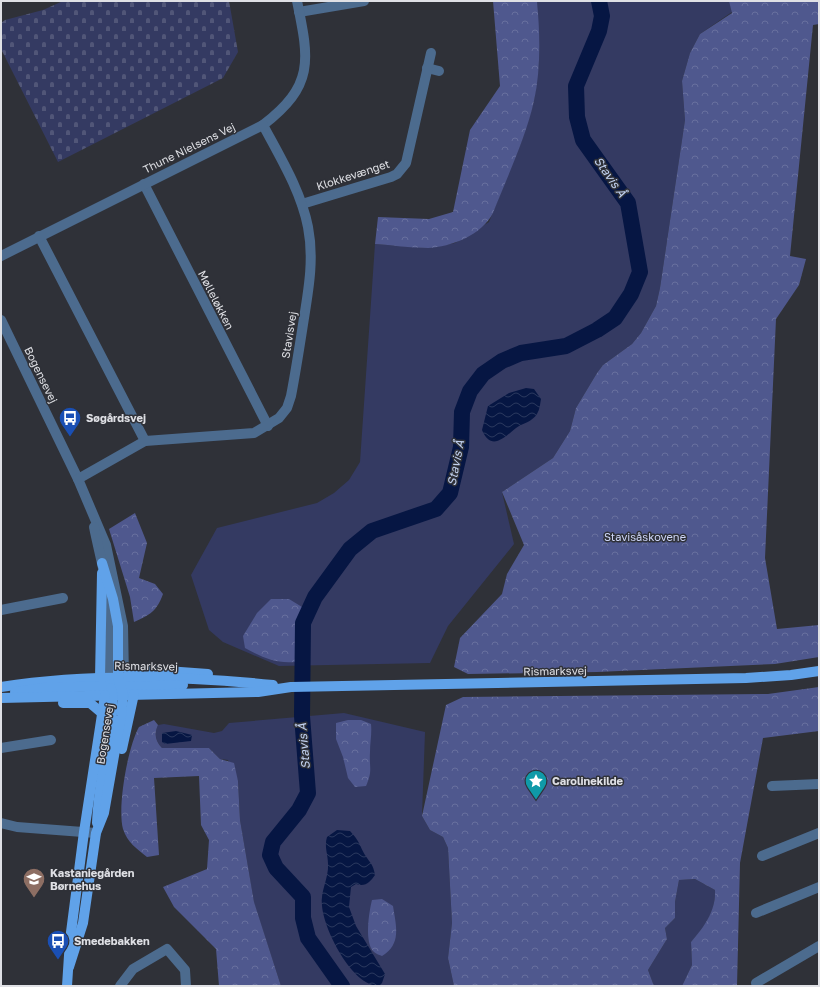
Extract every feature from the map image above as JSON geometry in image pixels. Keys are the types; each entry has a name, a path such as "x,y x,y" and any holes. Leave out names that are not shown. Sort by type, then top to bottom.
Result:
{"main road":[{"path":"102,563 115,684"},
{"path":"96,833 98,800 115,684 118,626 113,599 102,563"},
{"name":"Rismarksvej","path":"1,687 43,680 115,684 134,694 258,692 291,687 453,685 746,678 791,675 819,671"},
{"path":"115,684 202,673 291,687"},
{"path":"1,694 43,688 115,684 232,684 291,687"},
{"name":"Rismarksvej","path":"1,698 115,684"},
{"name":"Bogensevej","path":"67,986 70,940 84,832 103,714 115,684"},
{"name":"Bogensevej","path":"69,967 83,923 96,833 104,813 121,716 115,684"},
{"path":"104,813 111,798 134,694"},
{"path":"1,703 90,703 103,714"}],"street":[{"name":"Thune Nielsens Vej","path":"1,256 263,125 282,110 296,93 304,75 306,50 297,1"},
{"path":"300,12 364,1"},
{"name":"Klokkevænget","path":"302,204 391,177 401,170 406,163 431,53"},
{"path":"427,68 439,71"},
{"name":"Stavisvej","path":"78,479 146,441 254,433 280,418 287,408 292,396 311,273 312,251 302,204 263,125"},
{"name":"Mølleløkken","path":"144,184 268,426"},
{"path":"39,236 146,441"},
{"name":"Bogensevej","path":"1,320 78,479 106,545 118,595 123,626 115,684"},
{"name":"Bogensevej","path":"89,505 102,563"},
{"path":"1,610 63,598"},
{"path":"1,748 51,740"},
{"path":"772,786 819,784"},
{"path":"1,822 17,827 96,833"},
{"path":"762,856 819,833"},
{"path":"756,913 819,887"},
{"path":"756,983 819,946"},
{"path":"120,986 132,969 168,949 185,970 186,986"}],"green space":[{"path":"63,1 229,1 238,52 223,78 58,162 1,49 1,23 5,20 43,10"},
{"path":"493,1 537,1 539,51 538,77 530,116 521,144 493,213 488,221 474,233 446,245 428,248 415,248 375,244 378,217 429,219 453,212 470,130 500,86"},
{"path":"537,1 730,2 732,12 700,34 690,53 682,81 685,120 656,306 641,333 632,344 603,365 597,373 576,408 570,431 553,458 502,492 514,544 448,626 430,663 279,666 223,642 209,630 191,575 217,528 317,503 334,493 349,480 360,462 375,244 428,248 455,243 489,222 522,140 534,101 539,60"},
{"name":"Stavisåskovene","path":"729,1 819,1 819,24 813,25 790,256 806,259 799,285 776,319 765,558 777,629 819,625 819,657 775,664 597,672 468,674 454,667 460,638 502,594 507,574 524,545 502,492 553,458 570,431 576,408 597,373 603,365 632,344 641,333 656,306 685,120 682,81 690,53 700,34 732,13"},
{"path":"135,513 147,543 139,578 155,584 163,594 158,605 152,612 134,622 130,597 109,529"},
{"path":"271,599 289,599 302,607 302,661 279,662 245,648 243,636 257,613"},
{"path":"819,687 819,731 763,738 740,863 737,986 682,986 692,965 691,942 708,918 714,905 715,898 715,890 695,879 679,880 675,902 675,918 665,928 667,939 648,970 654,986 454,986 448,958 452,923 448,848 443,837 430,830 422,816 446,705 463,697 768,694"},
{"path":"344,713 425,732 422,816 430,830 443,837 448,848 452,923 448,958 454,986 281,986 254,903 240,820 238,781 228,760 220,759 209,748 162,748 156,737 158,725 164,724 214,733 222,731 229,723"},
{"path":"154,720 158,725 156,731 157,740 162,748 209,748 220,759 234,763 238,781 240,820 254,902 281,986 219,986 216,949 174,907 163,887 207,869 209,840 201,825 199,776 154,778 159,855 147,857 133,845 125,834 123,829 121,806 131,748 139,727"},
{"path":"348,720 361,720 371,724 370,772 366,786 355,787 348,778 343,757 336,739 336,723"},
{"path":"695,879 715,890 715,898 709,918 691,942 692,965 682,986 654,986 648,970 667,939 665,928 675,918 675,902 679,880"},
{"path":"382,899 393,906 396,934 393,946 382,956 375,953 371,948 368,927 372,900"}],"water":[{"path":"526,388 534,389 541,399 537,414 533,419 516,428 498,441 490,440 486,437 482,430 488,406 509,393"},
{"path":"176,731 192,735 191,741 165,744 162,742 162,733"},
{"path":"337,830 350,831 372,864 374,871 375,875 367,883 362,885 356,884 351,887 349,907 356,926 385,974 382,983 379,986 369,984 359,977 350,967 334,942 324,916 322,895 328,869 326,841 327,837"}],"waterway":[{"name":"Stavis Å","path":"342,986 308,938 303,918 303,897 276,868 270,855 273,842 299,810 308,793 302,716 303,623 315,597 350,549 372,531 436,509 450,493 461,447 462,412 470,391 483,374 502,361 521,353 566,346 597,330 615,318 631,294 640,272 628,203 583,140 577,117 576,86 599,31 602,16 599,1"}],"place":[{"name":"Søgårdsvej","path":"70,438"},
{"name":"Carolinekilde","path":"536,800"},
{"name":"Kastaniegården Børnehus","path":"34,898"},
{"name":"Smedebakken","path":"58,960"}]}
